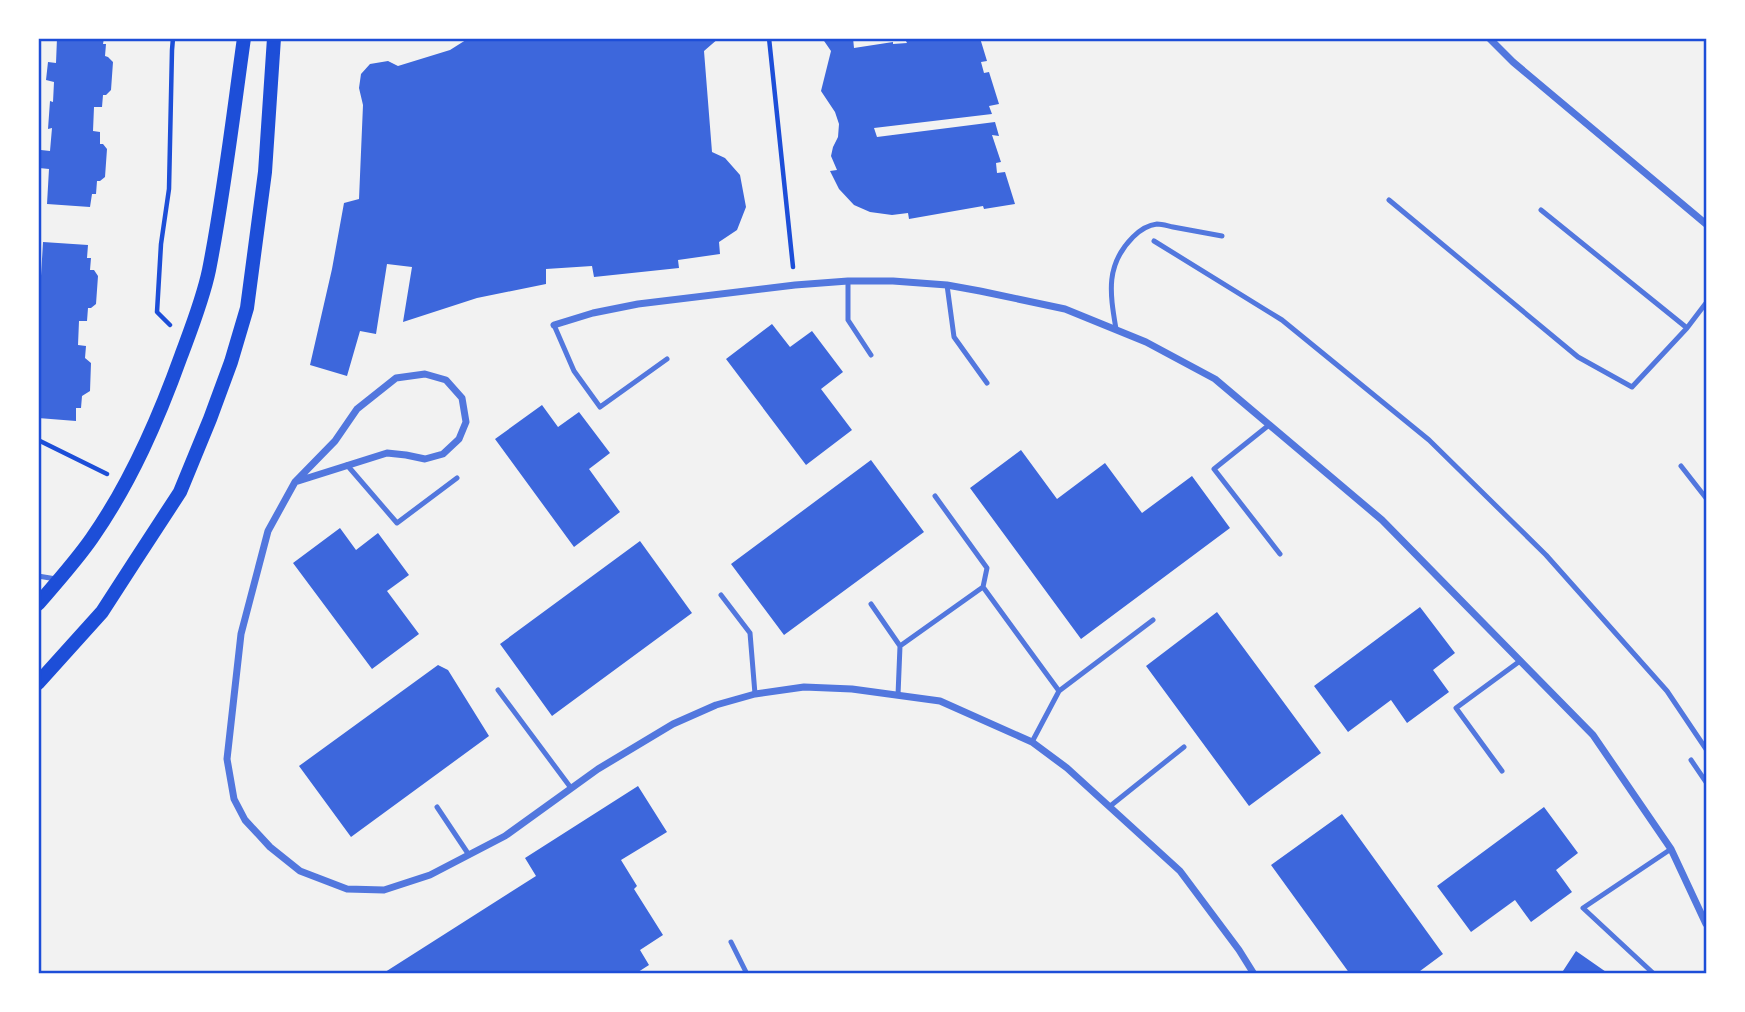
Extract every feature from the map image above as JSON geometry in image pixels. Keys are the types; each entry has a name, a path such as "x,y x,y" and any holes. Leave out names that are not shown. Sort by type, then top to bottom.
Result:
{"main road":[{"path":"38,604 91,539 121,491 149,438 169,391 208,273 244,38"},
{"path":"38,684 102,612 180,492 231,362 247,308 265,172 274,38"}],"street":[{"path":"1489,38 1706,224"},
{"path":"554,325 593,313 638,304 795,285 893,281 980,290 1065,309 1146,342 1215,379 1382,520 1593,735 1671,849 1706,925"},
{"path":"295,482 387,453 425,459 443,454 459,439 466,422 462,398 446,380 425,374 396,377 357,409 335,440 295,482 268,531 241,634 227,759 234,799 245,820 270,847 300,872 347,890 384,890 430,875 505,836 598,769 673,724 716,705 755,694 804,687 852,689 940,701 1032,742 1067,768 1180,872 1254,974"}],"lane":[{"path":"1389,200 1578,357 1632,387 1687,328 1706,303"},
{"path":"1541,210 1687,328"},
{"path":"1116,329 1111,277 1123,248 1135,235 1157,224 1222,236"},
{"path":"1154,241 1282,320 1429,440 1546,555 1667,691 1706,749"},
{"path":"848,281 848,320 871,355"},
{"path":"947,285 954,337 987,383"},
{"path":"554,325 574,371 600,407 667,359"},
{"path":"1269,425 1214,469 1280,554"},
{"path":"347,465 397,523 457,478"},
{"path":"1681,466 1706,498"},
{"path":"900,646 983,587 987,568 935,496"},
{"path":"38,576 59,579"},
{"path":"983,587 1059,691"},
{"path":"721,595 750,633 755,694"},
{"path":"871,604 900,646 898,695"},
{"path":"1032,742 1059,691 1153,620"},
{"path":"1503,771 1456,708 1520,661"},
{"path":"498,690 571,788"},
{"path":"1109,807 1184,747"},
{"path":"1691,760 1706,782"},
{"path":"437,807 469,855"},
{"path":"1654,974 1583,908 1671,849"},
{"path":"731,942 747,974"}],"path":[{"path":"173,38 169,189 161,244 157,312 176,331"},
{"path":"769,38 795,285"},
{"path":"38,440 111,477"}],"building":[{"path":"57,38 104,38 105,56 113,62 111,90 103,95 102,107 94,107 93,131 100,132 100,144 107,149 105,177 97,181 96,194 92,194 90,207 47,204 49,169 39,168 41,150 50,151 52,128 48,129 54,82 46,80 48,62 56,63"},
{"path":"469,38 719,38 704,51 712,152 725,158 740,175 746,207 737,230 719,242 720,254 678,260 679,268 594,277 592,266 546,269 546,284 477,298 403,322 412,267 387,264 376,334 360,331 347,376 310,365 344,203 359,199 363,105 359,88 361,74 370,64 388,61 398,66 450,50"},
{"path":"822,38 853,38 854,48 893,42 907,43 906,41 921,38 980,38 987,61 981,62 984,73 989,72 999,104 989,106 992,114 874,128 877,137 995,122 999,136 992,135 1001,162 996,163 997,173 1005,172 1015,204 984,209 983,206 909,219 908,213 892,215 870,212 854,205 839,189 830,171 837,170 831,156 838,137 839,124 835,112 821,91 831,51"},
{"path":"43,242 88,245 90,270 94,270 98,276 96,304 88,308 87,321 79,321 78,345 86,346 85,358 91,363 90,391 82,396 81,408 76,408 76,421 38,418 38,276 41,276"},
{"path":"772,324 790,347 812,331 843,372 821,389 852,430 806,465 726,359"},
{"path":"542,405 558,427 579,412 610,453 589,469 620,512 574,547 495,439"},
{"path":"1021,450 1057,499 1105,463 1142,513 1192,476 1230,528 1081,639 970,488"},
{"path":"871,460 924,532 784,635 731,564"},
{"path":"340,528 356,550 378,533 409,575 387,591 419,634 372,669 293,563"},
{"path":"640,541 692,613 552,716 500,644"},
{"path":"1420,607 1455,653 1433,670 1449,692 1407,723 1391,700 1348,732 1314,686"},
{"path":"1217,612 1321,753 1249,806 1146,666"},
{"path":"438,665 448,670 489,736 351,837 299,766"},
{"path":"638,786 667,832 621,860 637,886 634,889 663,935 640,950 649,965 635,974 382,974 536,876 525,858"},
{"path":"1544,807 1578,853 1556,870 1572,892 1531,922 1515,900 1471,932 1437,886"},
{"path":"1342,814 1443,954 1416,974 1350,974 1271,865"},
{"path":"1576,951 1609,974 1561,974"}]}
